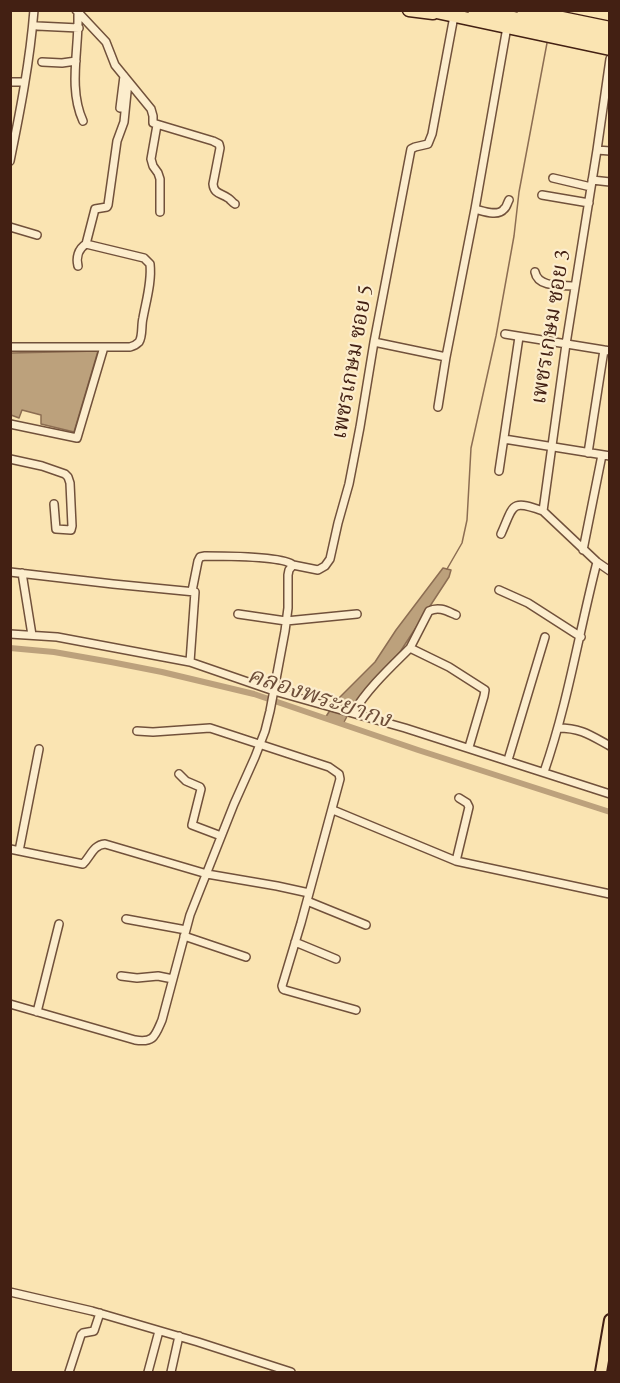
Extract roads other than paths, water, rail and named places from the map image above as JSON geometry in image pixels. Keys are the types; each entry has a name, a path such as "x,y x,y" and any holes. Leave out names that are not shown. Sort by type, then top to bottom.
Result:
{"highway":[{"path":"409,10 449,15"},
{"path":"427,10 609,49"},
{"path":"474,10 609,38"},
{"path":"527,11 609,28"}],"main road":[{"path":"601,1372 609,1320"}],"street":[{"path":"10,162 19,118 34,10"},
{"path":"77,13 79,27 75,90 78,110 83,121"},
{"path":"77,13 106,42 115,65 151,109 155,124 152,159 160,179 160,212"},
{"name":"เพชรเกษม ซอย 5","path":"294,565 318,570 330,559 349,484 411,149 429,144 432,134 449,15"},
{"path":"37,26 79,27"},
{"path":"438,407 507,27"},
{"name":"เพชรเกษม ซอย 3","path":"543,512 609,59"},
{"path":"42,62 76,61"},
{"path":"120,108 126,79"},
{"path":"78,266 79,252 86,244 95,209 108,205 117,141 124,122 126,79"},
{"path":"10,82 24,82"},
{"path":"10,118 19,118"},
{"path":"155,124 219,144 213,186 216,192 229,198 235,204"},
{"path":"597,150 609,152"},
{"path":"553,178 592,184 609,182"},
{"path":"542,195 589,203"},
{"path":"475,209 499,213 504,210 509,200"},
{"path":"10,227 38,235"},
{"path":"10,347 130,347 138,343 148,295 150,264 144,258 86,244"},
{"path":"535,272 538,281 575,286"},
{"path":"505,334 606,351 588,453"},
{"path":"499,471 519,337"},
{"path":"374,342 446,357"},
{"path":"10,424 77,438 104,347"},
{"path":"504,439 606,456 583,550"},
{"path":"10,459 42,466 68,477 71,530 56,529 54,504"},
{"path":"501,534 513,508 517,505 527,506 543,512 609,571"},
{"path":"10,1004 135,1040 152,1039 156,1033 162,1020 190,915 265,731 288,608 288,575 294,565 290,562 267,558 200,557 192,591 195,592 190,662"},
{"path":"544,772 558,728 581,637 597,562"},
{"path":"10,572 192,591"},
{"path":"22,573 32,635"},
{"path":"499,590 528,603 581,637"},
{"path":"353,713 370,689 410,648 429,611 439,608 456,615"},
{"path":"238,614 286,621 357,614"},
{"path":"10,634 74,640 190,662 273,692 469,747 609,794"},
{"path":"508,760 545,637"},
{"path":"410,648 449,667 485,690 469,747"},
{"path":"136,731 210,728 329,767 339,774 340,779 333,810 282,986 283,989 356,1010"},
{"path":"558,728 585,732 609,746"},
{"path":"39,749 15,850 83,864 94,849 105,844 207,874 309,893"},
{"path":"179,774 186,781 201,789 192,825 221,837"},
{"path":"456,861 469,807 459,798"},
{"path":"333,810 456,861 609,894"},
{"path":"307,901 366,925"},
{"path":"126,919 185,933 246,957"},
{"path":"38,1012 59,924"},
{"path":"295,942 336,959"},
{"path":"121,976 137,978 158,976 173,979"},
{"path":"10,1292 100,1313 291,1372"},
{"path":"69,1372 81,1335 94,1331 100,1313"},
{"path":"148,1372 159,1330"},
{"path":"171,1372 178,1336"}],"waterway":[{"path":"447,569 462,543 467,520 471,448 496,336 514,236 519,192 547,43"},
{"name":"คลองพระยากง","path":"10,648 54,652 111,662 254,694 610,812"}]}
